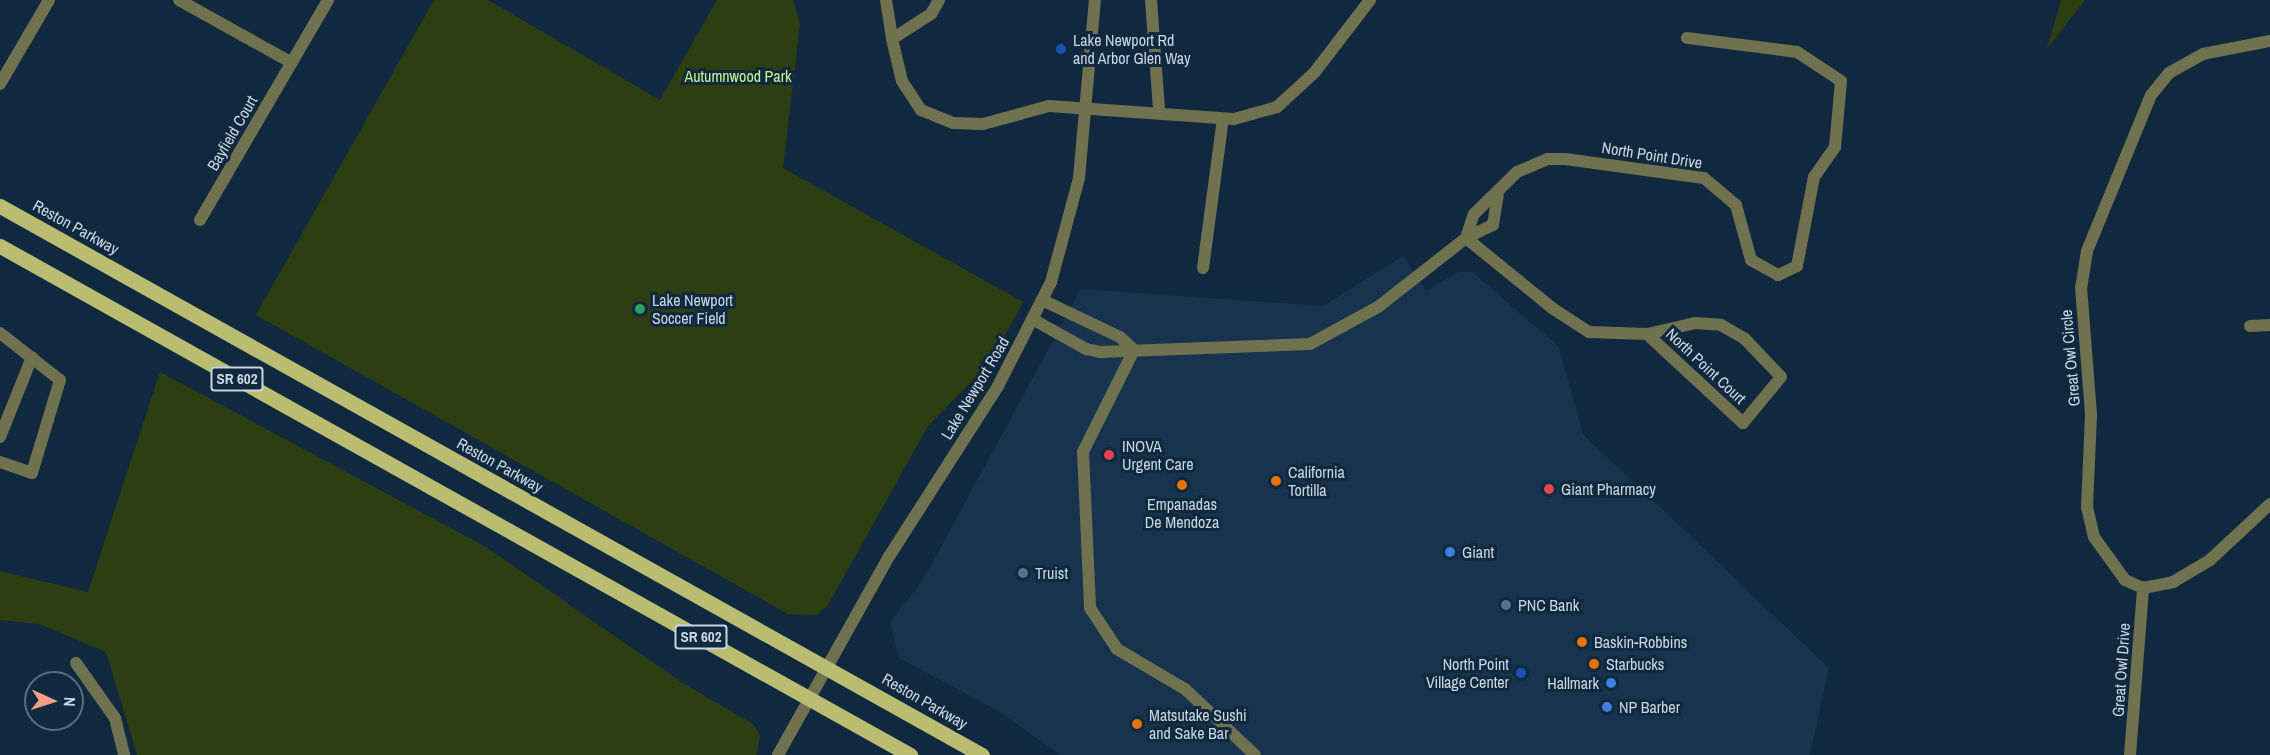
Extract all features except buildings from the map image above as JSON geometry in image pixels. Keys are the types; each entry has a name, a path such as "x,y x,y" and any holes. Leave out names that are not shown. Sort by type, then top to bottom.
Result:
{"main road":[{"name":"Reston Parkway","path":"0,206 982,755"},
{"name":"SR 602","path":"0,246 910,755"}],"street":[{"path":"0,84 49,0"},
{"path":"179,0 292,63"},
{"name":"Bayfield Court","path":"200,220 328,0"},
{"path":"886,0 902,81 921,110 953,123 983,124 1049,106 1085,110 1159,110 1223,119 1277,107 1314,73 1370,0"},
{"path":"892,39 931,14 939,0"},
{"name":"Lake Newport Road","path":"778,755 826,666 1034,321 1073,207 1095,0"},
{"path":"1151,0 1159,110"},
{"name":"North Point Drive","path":"1466,238 1474,213 1498,195 1517,172 1546,159 1704,178 1736,205 1751,260 1778,275 1797,266 1814,177 1834,147 1841,81 1797,52 1687,38"},
{"name":"Great Owl Circle","path":"2143,588 2125,580 2106,558 2094,537 2087,507 2091,415 2081,287 2087,251 2129,141 2169,73 2203,54 2270,41"},
{"path":"1203,268 1223,119"},
{"name":"North Point Drive","path":"1034,321 1086,349 1134,350 1310,344 1378,307 1466,238 1493,225 1498,195"},
{"name":"North Point Court","path":"1466,238 1551,309 1590,332 1647,334 1695,323 1721,325 1744,339 1781,377 1743,423 1647,334"},
{"path":"1042,300 1120,337 1134,350 1083,452 1090,608 1117,649 1178,683 1255,755"},
{"path":"2250,326 2270,325"},
{"path":"0,333 60,380 32,473 0,462"},
{"path":"0,437 32,357"},
{"path":"2143,588 2173,582 2210,560 2270,504"},
{"name":"Great Owl Drive","path":"2130,755 2143,588"},
{"path":"76,663 115,718 124,755"}],"shaded area":[{"name":"North Point Village Center","path":"1403,256 1426,291 1458,272 1472,272 1559,347 1583,434 1829,668 1810,755 1060,755 1000,712 899,658 890,622 923,580 1081,289 1323,306"}],"green space":[{"name":"Lake Newport Soccer Field","path":"434,0 488,0 660,100 717,0 793,0 800,24 783,168 1023,302 990,363 928,426 828,605 817,615 788,614 256,315"},
{"path":"2061,0 2085,0 2047,49"},
{"path":"160,372 486,547 681,682 753,724 760,735 757,755 137,755 106,652 40,624 0,620 0,571 88,592"}],"place":[{"name":"Lake Newport Rd and Arbor Glen Way","path":"1061,49"},
{"name":"Lake Newport Soccer Field","path":"640,309"},
{"name":"INOVA Urgent Care","path":"1109,455"},
{"name":"California Tortilla","path":"1276,481"},
{"name":"Empanadas De Mendoza","path":"1182,485"},
{"name":"Giant Pharmacy","path":"1549,489"},
{"name":"Giant","path":"1450,552"},
{"name":"Truist","path":"1023,573"},
{"name":"PNC Bank","path":"1506,605"},
{"name":"Baskin-Robbins","path":"1582,642"},
{"name":"Starbucks","path":"1594,664"},
{"name":"North Point Village Center","path":"1521,673"},
{"name":"Hallmark","path":"1611,683"},
{"name":"NP Barber","path":"1607,707"},
{"name":"Matsutake Sushi and Sake Bar","path":"1137,724"}],"park label":[{"name":"Autumnwood Park","path":"738,76"}]}
